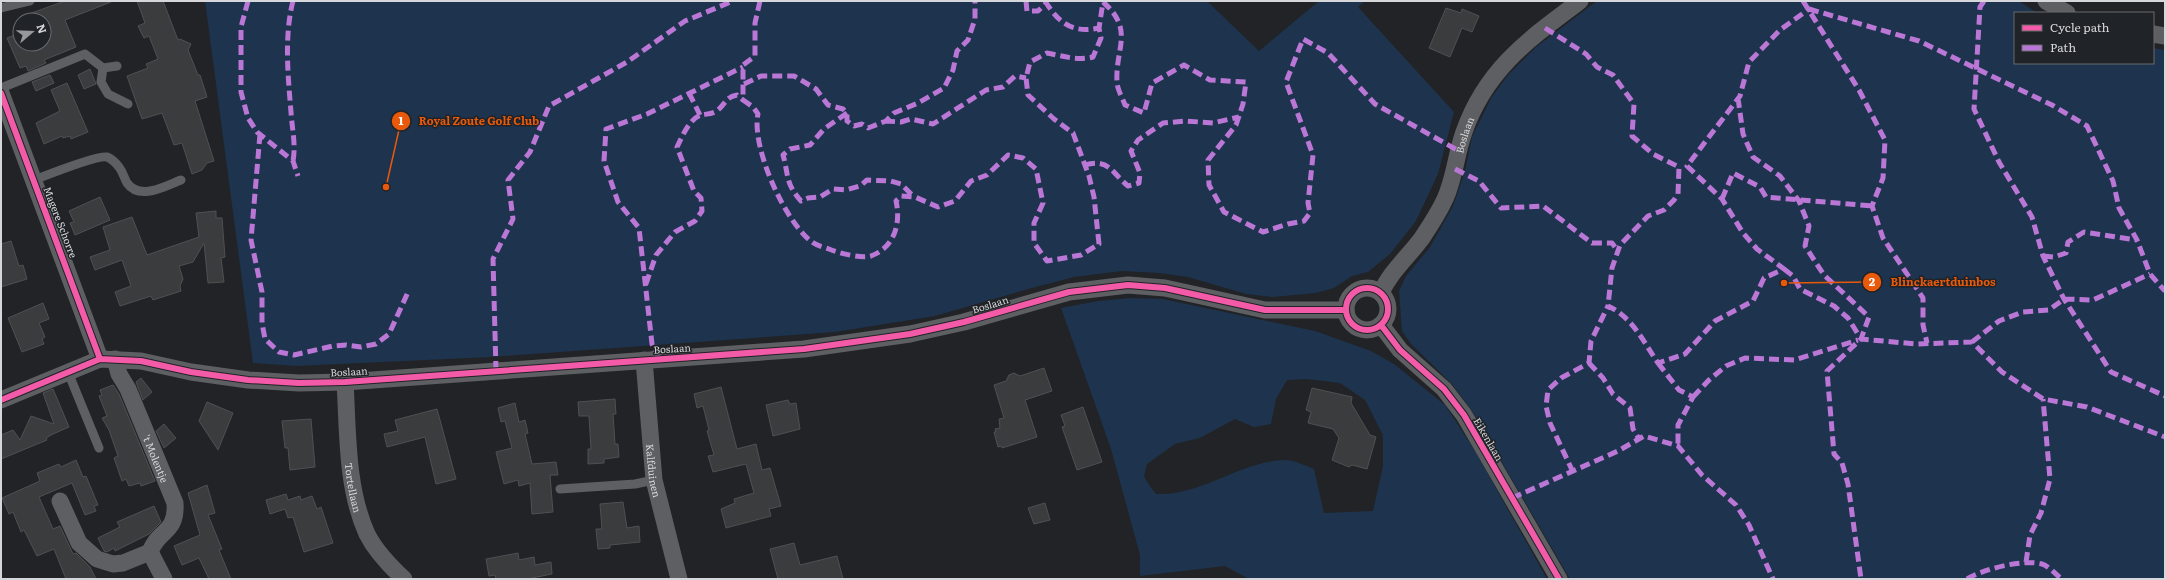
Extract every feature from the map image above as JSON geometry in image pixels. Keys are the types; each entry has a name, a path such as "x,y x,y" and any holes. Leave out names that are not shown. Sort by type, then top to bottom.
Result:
{"street":[{"name":"Boslaan","path":"1381,294 1386,282 1422,238 1445,198 1463,133 1483,90 1503,64 1522,45 1580,1"},
{"path":"2046,1 2065,12"},
{"path":"2154,34 2165,36"},
{"name":"Magere Schorre","path":"1,93 34,180 108,359"},
{"name":"Boslaan","path":"1,400 68,372 108,359 142,361 191,372 248,380 299,383 345,382 804,349 865,342 964,322 1068,292 1128,285 1165,288 1265,310 1346,310"},
{"path":"1367,288 1381,294 1387,303 1388,311 1381,325 1370,330 1356,327 1349,320 1346,310 1348,299 1357,291 1367,288"},
{"name":"Eikenlaan","path":"1381,325 1400,350 1444,389 1464,415 1559,579"},
{"name":"'t Molentje","path":"108,359 128,389 176,503 176,515 173,525 153,542 150,552"},
{"name":"Kalfduinen","path":"644,360 654,480 679,579"},
{"name":"Tortellaan","path":"345,382 352,474 361,517 368,535 394,570 404,579"},
{"path":"60,501 78,543 97,559 113,564 123,563 150,552 164,579"}],"lane":[{"path":"1,8 30,1"},
{"path":"1,88 85,54 103,68 117,66"},
{"path":"103,68 101,82 108,94 128,104"},
{"path":"34,180 101,157 113,160 123,173 127,183 133,189 140,192 156,190 181,180"},
{"path":"68,372 99,448"},
{"path":"560,489 635,484 654,480"}],"shaded area":[{"path":"205,1 1207,1 1259,51 1319,1 1365,1 1358,7 1454,112 1438,174 1416,221 1390,254 1368,272 1352,276 1334,288 1316,293 1273,297 1246,294 1188,277 1159,273 1122,271 1074,277 935,316 835,332 491,357 297,366 253,363"},
{"path":"1597,1 2019,1 2036,12 2014,12 2014,64 2154,64 2154,48 2165,50 2165,579 1570,579 1472,411 1452,384 1411,344 1402,331 1399,291 1406,276 1430,247 1453,206 1465,171 1472,137 1491,98 1508,75 1536,47"},
{"path":"1131,298 1163,299 1315,331 1371,351 1394,364 1445,405 1475,451 1547,579 1249,579 1225,566 1140,576 1140,555 1111,449 1061,308 1098,301","holes":["1306,379 1340,383 1365,400 1383,435 1383,466 1373,511 1324,513 1314,469 1289,460 1268,462 1252,466 1189,490 1173,493 1156,494 1144,476 1147,464 1175,444 1200,438 1235,419 1254,427 1271,424 1276,399 1287,380"]}],"building":[{"path":"65,1 111,2 65,20 76,47 44,60 46,63 28,71 26,66 20,68 13,52 52,52 52,12 34,12"},
{"path":"137,1 163,1 178,40 180,39 191,44 188,50 198,75 200,75 207,97 195,101 214,161 207,163 202,170 192,174 182,143 174,145 162,113 142,119 127,76 148,68 146,64 158,59 149,36 144,38 138,26 145,23"},
{"path":"1446,8 1461,13 1462,9 1479,16 1472,32 1462,28 1450,57 1429,48"},
{"path":"12,36 12,50 7,38"},
{"path":"90,69 96,84 84,89 78,75"},
{"path":"50,75 54,83 36,91 32,82"},
{"path":"67,83 88,132 71,139 70,136 63,138 62,136 44,144 36,123 60,111 51,90"},
{"path":"100,197 110,220 75,235 70,223 74,222 69,211"},
{"path":"216,211 216,218 222,218 225,257 221,258 224,282 208,283 204,243 193,262 179,266 183,279 180,286 181,291 153,300 151,296 120,306 115,292 131,286 122,260 95,270 90,257 110,250 103,227 132,217 147,255 199,237 196,213"},
{"path":"11,241 19,266 23,265 27,279 1,287 1,244"},
{"path":"43,303 49,319 39,323 45,337 42,339 44,344 22,352 8,318"},
{"path":"1044,368 1052,391 1025,400 1037,437 1002,448 1001,446 998,447 994,432 996,432 995,429 1000,428 999,419 1004,418 994,385 1006,381 1009,375 1014,373 1020,376"},
{"path":"141,378 152,392 143,400 136,382"},
{"path":"113,385 119,394 155,481 141,486 140,483 129,486 126,479 122,481 114,458 118,456 109,430 102,418 107,416 99,396 102,395 100,390"},
{"path":"721,387 737,449 756,444 762,470 770,468 781,506 769,509 771,516 726,528 721,509 735,503 734,499 754,493 746,464 713,472 708,456 714,455 707,431 709,430 703,406 697,408 694,394"},
{"path":"1312,388 1352,397 1351,403 1370,435 1376,437 1367,469 1352,465 1349,467 1332,460 1339,438 1333,429 1308,423 1311,412 1306,410"},
{"path":"53,389 69,427 46,438 47,440 1,459 1,435 13,430 20,440 31,416 54,424 43,393"},
{"path":"615,399 616,414 613,414 615,444 618,444 619,457 604,459 604,463 588,464 588,449 591,449 589,416 579,416 578,402"},
{"path":"788,400 790,404 796,403 800,429 773,436 766,405"},
{"path":"207,402 233,413 218,450 199,421"},
{"path":"515,403 519,422 525,420 528,433 525,434 532,464 556,462 558,475 550,475 553,512 532,514 530,483 519,486 518,480 504,484 496,452 512,448 505,421 501,422 498,408"},
{"path":"1083,407 1102,462 1077,470 1062,427 1065,426 1061,415"},
{"path":"437,409 456,479 436,484 425,437 387,447 384,434 398,431 395,420"},
{"path":"311,419 315,467 290,470 288,448 285,448 282,421"},
{"path":"164,424 176,438 164,448 156,431"},
{"path":"76,460 83,477 86,476 98,505 94,506 96,511 85,515 72,483 39,497 53,529 60,526 73,554 76,553 90,567 96,579 66,579 54,549 37,556 24,530 21,532 13,512 9,514 2,498 40,481 37,473 59,464 61,467"},
{"path":"207,485 215,513 208,515 222,549 219,550 231,579 209,579 199,558 182,565 174,546 200,535 188,493"},
{"path":"286,494 288,500 300,496 301,500 312,496 317,509 321,507 333,543 304,552 293,517 288,518 285,509 270,514 266,500"},
{"path":"623,502 627,528 639,526 640,542 610,545 610,548 598,549 596,529 602,529 600,504"},
{"path":"1045,503 1050,520 1034,524 1028,508"},
{"path":"154,506 161,522 149,534 115,551 114,548 107,552 104,551 98,538 120,527 117,522"},
{"path":"794,543 800,565 837,556 843,579 778,579 770,549"},
{"path":"518,553 519,560 534,557 535,565 551,562 552,574 527,579 496,579 495,575 489,576 486,559"}],"marked path":[{"path":"248,1 241,27 241,92 248,118 257,132 293,161 298,176"},
{"path":"293,1 288,28 289,84 294,143 293,161"},
{"path":"496,371 493,259 513,219 508,180 530,152 549,106 627,62 685,21 733,1"},
{"path":"760,1 755,23 755,56 743,65 743,100 753,107 758,114 757,128 765,164 781,201 791,218 802,232 816,244 850,255 867,257 886,247 897,226 898,218 896,201 901,196 915,197 938,207 955,201 971,181 987,175 1008,155 1023,158 1036,169 1043,203 1034,223 1034,243 1047,261 1081,255 1099,244 1094,197 1089,176 1073,133 1054,119 1028,95 1026,78 1030,62 1047,53 1064,57 1093,57 1101,38 1099,28 1103,2 1113,12 1121,31 1117,85 1125,105 1144,113 1152,83 1184,65 1210,80 1246,82 1243,104 1236,125 1208,160 1209,185 1224,212 1263,232 1288,224 1304,221 1310,213 1308,203 1313,155 1286,82 1303,39 1328,53 1375,104 1459,151"},
{"path":"744,84 761,76 794,76 816,89 828,105 843,109 847,113 847,121 854,126 862,124 868,128 886,121 894,113 918,103 944,88 953,70 957,51 968,40 975,19 975,1"},
{"path":"1026,1 1027,11 1038,11 1046,3"},
{"path":"1045,1 1055,15 1067,25 1073,28 1081,29 1099,28"},
{"path":"1803,1 1859,90 1885,140 1883,178 1872,206 1883,238 1923,298 1923,325 1927,343"},
{"path":"1984,1 1980,7 1974,109 1999,162 2032,217 2043,256 2064,299 2111,372 2165,396"},
{"path":"1809,9 1919,41 2052,105 2087,126 2113,181 2119,208 2137,240 2150,274 2165,291"},
{"path":"1545,28 1586,54 1597,67 1613,75 1634,104 1632,136 1653,154 1679,167 1678,194 1664,210 1648,216 1620,245 1612,268 1608,306 1617,311 1631,324 1658,363 1685,354 1715,321 1753,301 1764,278 1784,269 1757,249 1743,233 1722,199 1687,166 1740,96 1749,62 1780,30 1809,9"},
{"path":"659,359 652,344 639,228 618,202 604,161 606,129 647,114 743,67"},
{"path":"885,121 901,122 911,119 933,124 986,90 1003,87 1015,76 1026,78"},
{"path":"689,93 700,115"},
{"path":"646,284 656,255 675,232 695,221 702,211 701,198 694,191 677,147 689,124 701,115 716,111 731,97 737,95 743,100"},
{"path":"1738,98 1743,134 1753,157 1780,176 1799,201 1809,226 1805,246 1824,275 1869,317 1861,339 1827,371 1834,454 1842,463 1848,484 1861,579"},
{"path":"847,113 824,129 810,145 790,149 783,155 788,179 796,195 801,201 808,198 820,197 833,189 846,190 860,186 867,180 891,181 901,184 914,197"},
{"path":"1085,165 1093,163 1105,165 1128,186 1139,183 1140,173 1131,151 1138,140 1163,123 1186,121 1213,123 1239,117"},
{"path":"260,134 251,240 262,292 262,323 265,339 279,352 294,355 333,346 346,345 361,347 376,344 389,334 409,290"},
{"path":"1455,169 1479,181 1501,208 1543,206 1592,243 1612,243 1618,251"},
{"path":"1722,199 1733,173 1760,187 1766,197 1872,206"},
{"path":"2043,256 2054,257 2066,253 2068,242 2084,232 2137,240"},
{"path":"1784,269 1793,276 1800,289 1834,306 1848,318 1861,339 1916,344 1972,342 2002,372 2043,399 2087,407 2165,437"},
{"path":"1972,342 1999,321 2023,312 2049,310 2064,299 2093,300 2150,274"},
{"path":"1573,472 1550,423 1546,406 1548,390 1561,378 1589,363 1591,341 1608,306"},
{"path":"1693,397 1709,380 1726,366 1745,358 1794,360 1858,340"},
{"path":"1589,363 1603,378 1613,394 1630,408 1633,429 1639,439"},
{"path":"1658,363 1679,390 1693,397 1678,425 1678,446"},
{"path":"2026,562 2030,535 2041,513 2050,479 2043,399"},
{"path":"1512,498 1618,451 1644,436 1678,446 1702,475 1736,505 1749,525 1773,579"},
{"path":"1967,579 1974,575 2003,566 2024,563 2045,565 2062,579"}],"cycle path":[{"path":"1,93 100,359"},
{"path":"1,400 100,359 141,361 191,372 248,380 299,383 345,382 804,349 910,334 964,322 1069,292 1128,285 1165,288 1265,310 1346,310"},
{"path":"1367,288 1382,294 1388,309 1382,324 1367,330 1352,324 1346,309 1352,294 1367,288"},
{"path":"1381,325 1400,350 1444,389 1464,415 1559,579"}],"place":[{"name":"Royal Zoute Golf Club","path":"386,187"},
{"name":"Blinckaertduinbos","path":"1784,283"}]}
